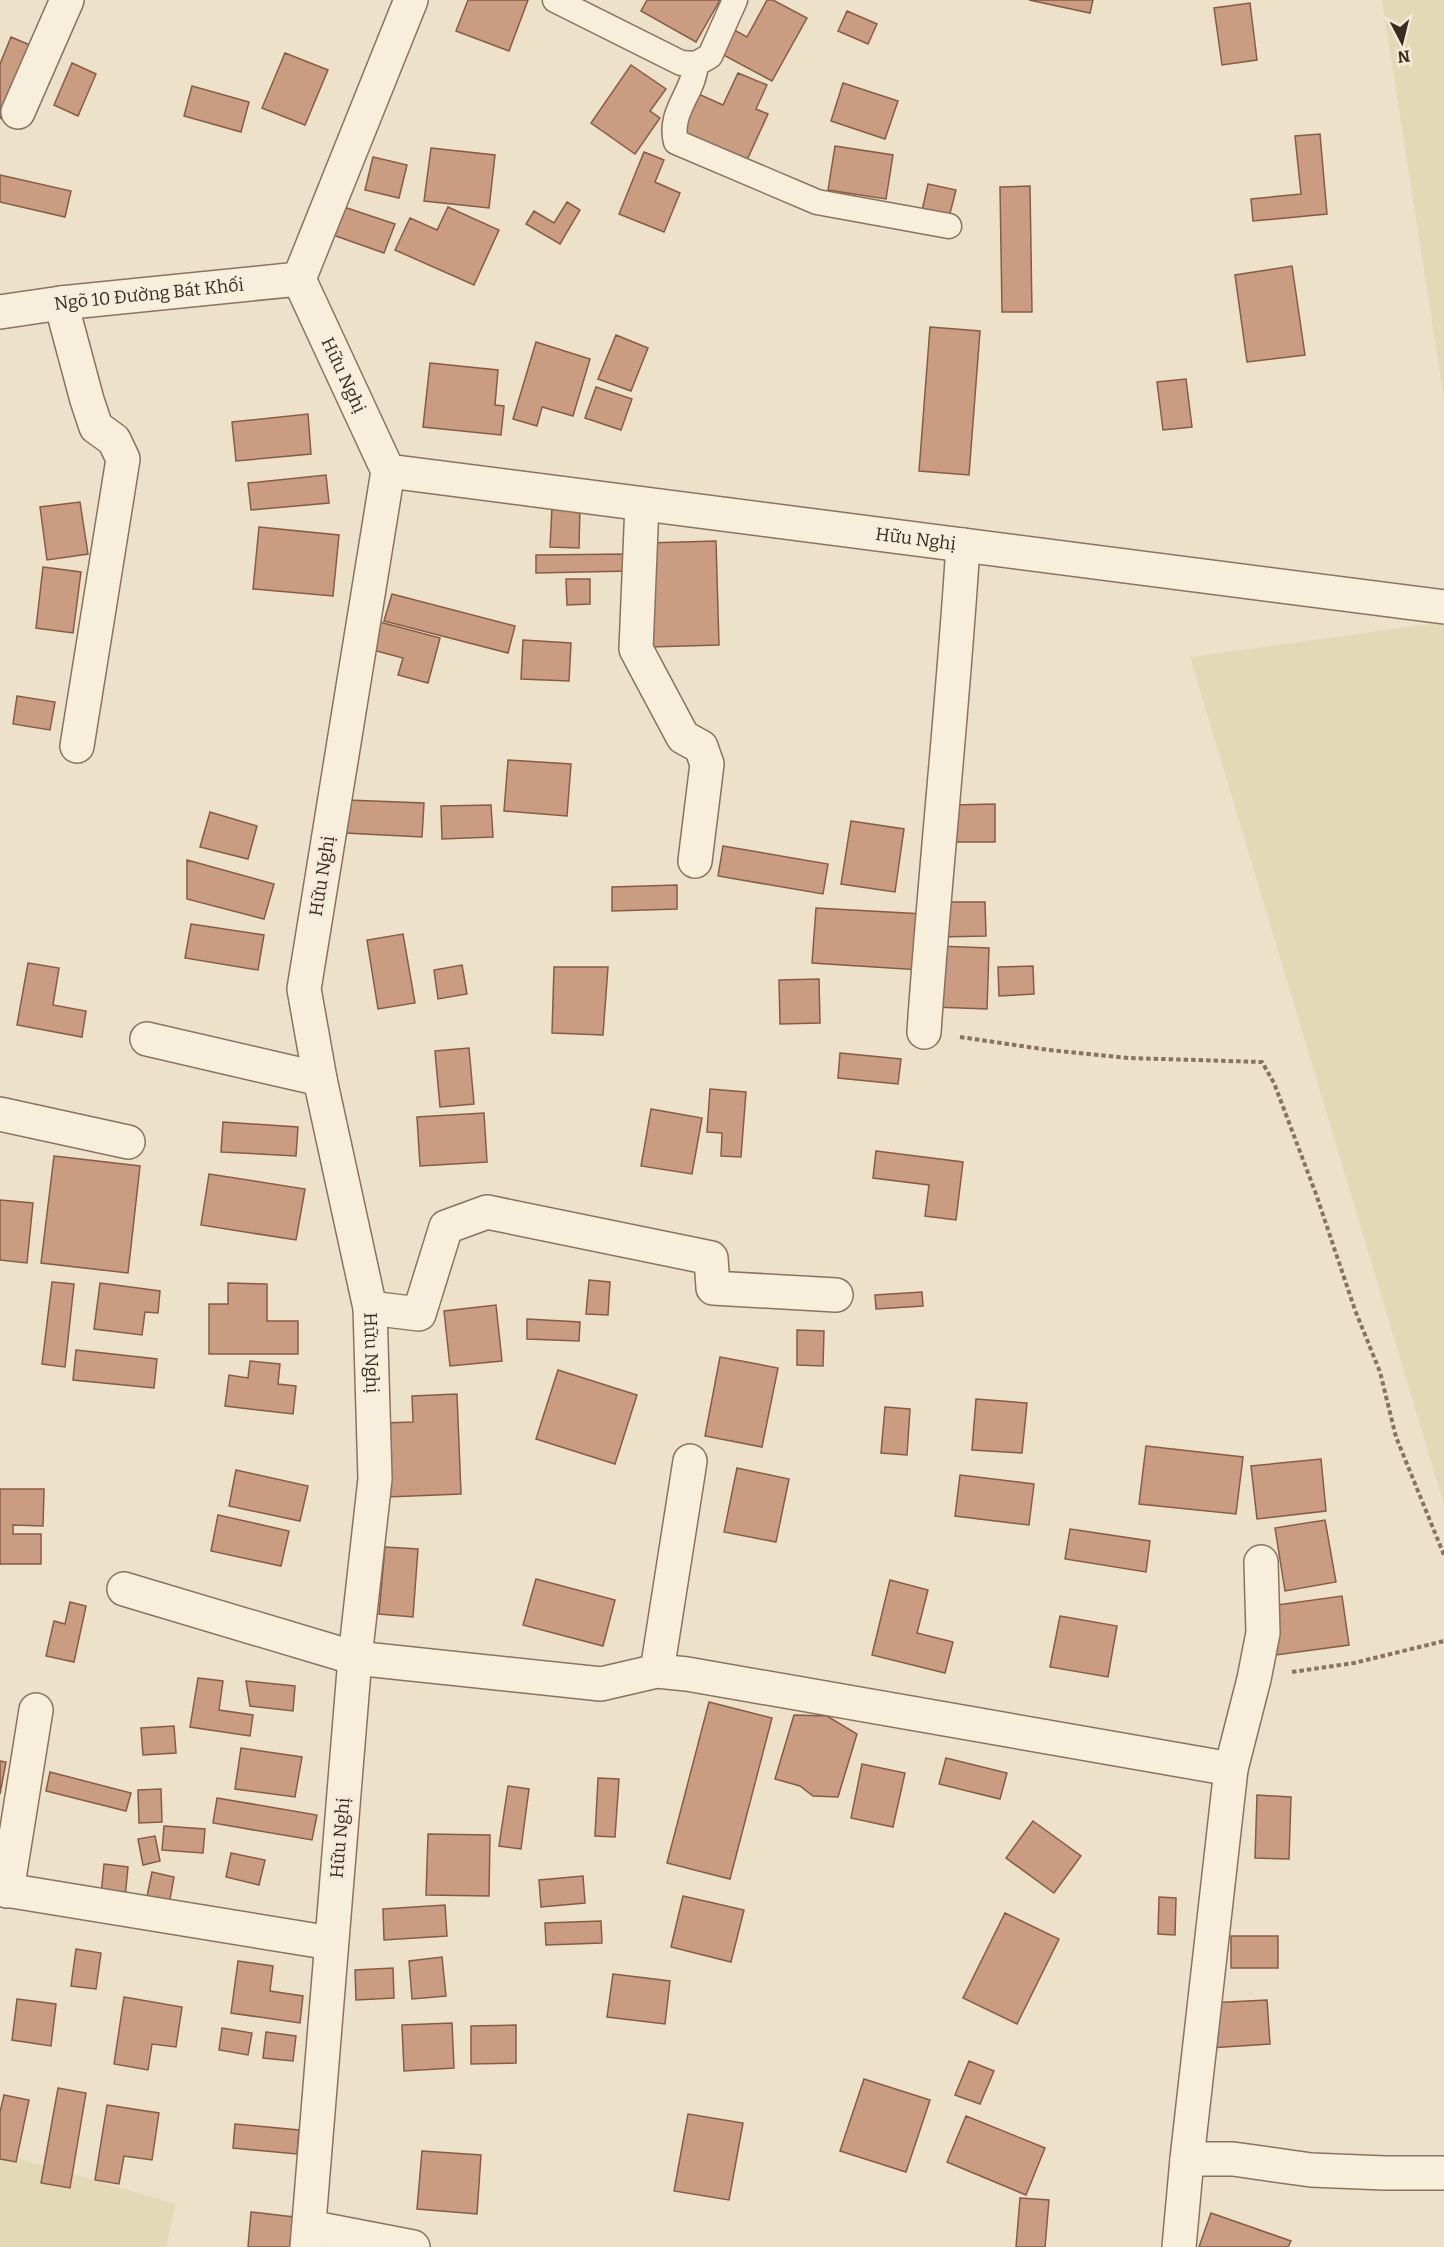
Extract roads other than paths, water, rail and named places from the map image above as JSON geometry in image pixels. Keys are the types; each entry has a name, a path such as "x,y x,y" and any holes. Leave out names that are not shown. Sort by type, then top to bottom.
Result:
{"street":[{"path":"18,112 67,0"},
{"path":"299,279 411,0"},
{"name":"Ngõ 10 Đường Bát Khối","path":"0,312 61,303 299,279"},
{"name":"Hữu Nghị","path":"299,279 388,471 304,989 320,1079 370,1308 375,1479 355,1658 308,2237"},
{"path":"61,303 96,427 114,440 123,459 77,746"},
{"name":"Hữu Nghị","path":"388,471 1444,607"},
{"path":"642,504 636,649 683,737 701,747 707,764 695,861"},
{"path":"924,1032 933,895 956,664 963,545"},
{"path":"147,1039 320,1079"},
{"path":"0,1114 128,1142"},
{"path":"370,1308 420,1314 446,1227 487,1212 711,1258 713,1288 836,1295"},
{"path":"657,1671 690,1461"},
{"path":"1179,2247 1231,1769 1263,1633 1261,1562"},
{"path":"124,1589 355,1658 601,1684 657,1671 698,1676 1231,1769"},
{"path":"36,1710 4,1890 331,1943"},
{"path":"1187,2159 1233,2158 1311,2170 1444,2173"},
{"path":"308,2237 413,2247"}],"lane":[{"path":"555,0 681,63 696,64 710,56 735,0"},
{"path":"696,64 695,75 676,116 673,130 676,142 817,202 949,226"}]}
